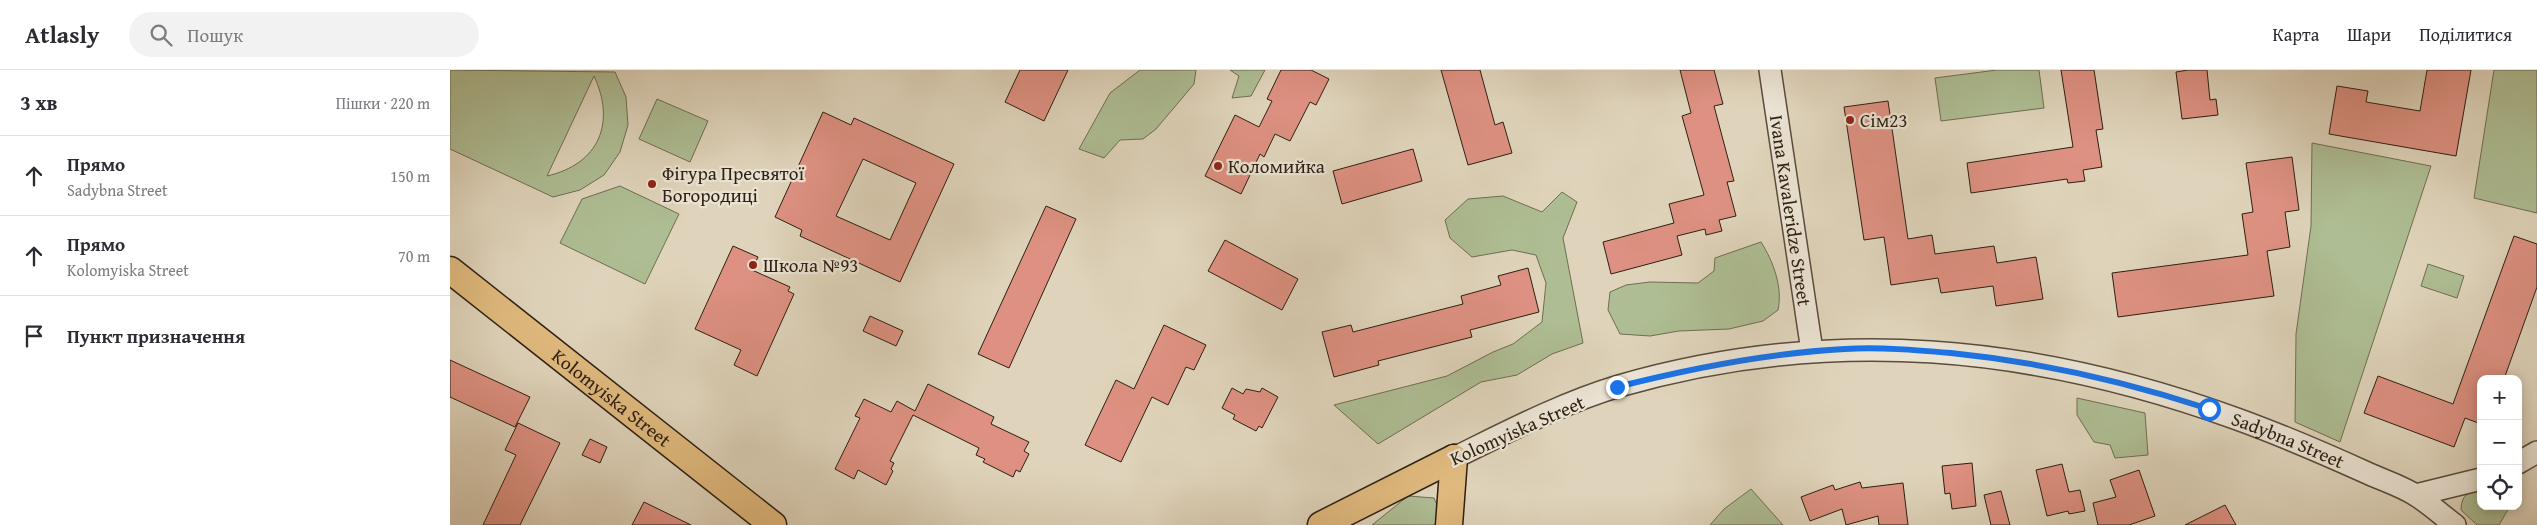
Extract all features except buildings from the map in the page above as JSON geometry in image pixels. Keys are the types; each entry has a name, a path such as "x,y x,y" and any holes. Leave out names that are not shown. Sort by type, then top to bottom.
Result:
{"main road":[{"name":"Kolomyiska Street","path":"450,270 774,525"},
{"name":"Kolomyiska Street","path":"1322,525 1454,458"},
{"path":"1449,525 1454,458"}],"street":[{"name":"Ivana Kavaleridze Street","path":"1770,70 1812,351"},
{"name":"Sadybna Street","path":"1812,351 1845,348 1987,356 2095,375 2160,393 2296,441 2416,495 2456,525"},
{"name":"Kolomyiska Street","path":"1454,458 1533,419 1617,387 1729,361 1812,351"},
{"path":"2522,461 2537,452"},
{"path":"2416,495 2477,480"}],"green space":[{"path":"450,70 615,72 626,97 628,125 620,152 604,175 580,190 553,197 450,149","holes":["594,76 600,93 603,125 591,151 579,162 565,170 547,176"]},
{"path":"1140,70 1196,70 1194,84 1156,129 1143,139 1120,140 1104,158 1079,149 1110,93"},
{"path":"1230,70 1265,70 1251,96 1232,98 1239,76"},
{"path":"1997,70 2039,70 2044,108 1941,121 1935,78"},
{"path":"2494,70 2537,70 2537,213 2474,198"},
{"path":"657,99 708,121 690,162 639,139"},
{"path":"2312,143 2431,166 2340,442 2295,422 2296,334 2311,226"},
{"path":"620,186 679,214 645,284 560,243 582,199"},
{"path":"1562,192 1577,202 1563,238 1583,343 1552,354 1517,375 1481,382 1378,444 1334,405 1447,376 1493,352 1513,344 1542,322 1546,283 1536,255 1512,250 1472,257 1450,238 1445,220 1468,199 1503,196 1542,212"},
{"path":"1761,242 1776,274 1779,292 1778,310 1763,321 1729,329 1679,331 1650,336 1620,334 1608,310 1610,292 1626,285 1650,282 1698,283 1714,271 1715,258"},
{"path":"2428,264 2464,276 2457,298 2421,286"},
{"path":"2077,398 2145,413 2148,455 2115,458 2110,445 2094,442 2077,415"},
{"path":"1751,489 1783,525 1710,525 1724,509"},
{"path":"2477,490 2477,510 2508,510 2499,525 2477,525 2461,510 2462,501 2472,491"},
{"path":"1408,496 1434,498 1442,516 1441,525 1372,525"}],"place":[{"name":"Сім23","path":"1850,120"},
{"name":"Коломийка","path":"1218,166"},
{"name":"Фігура Пресвятої Богородиці","path":"652,184"},
{"name":"Школа №93","path":"753,265"}],"route":[{"path":"1617,387 1682,370 1729,361 1845,348 1906,349 1987,356 2086,373 2160,393 2209,409"}]}
